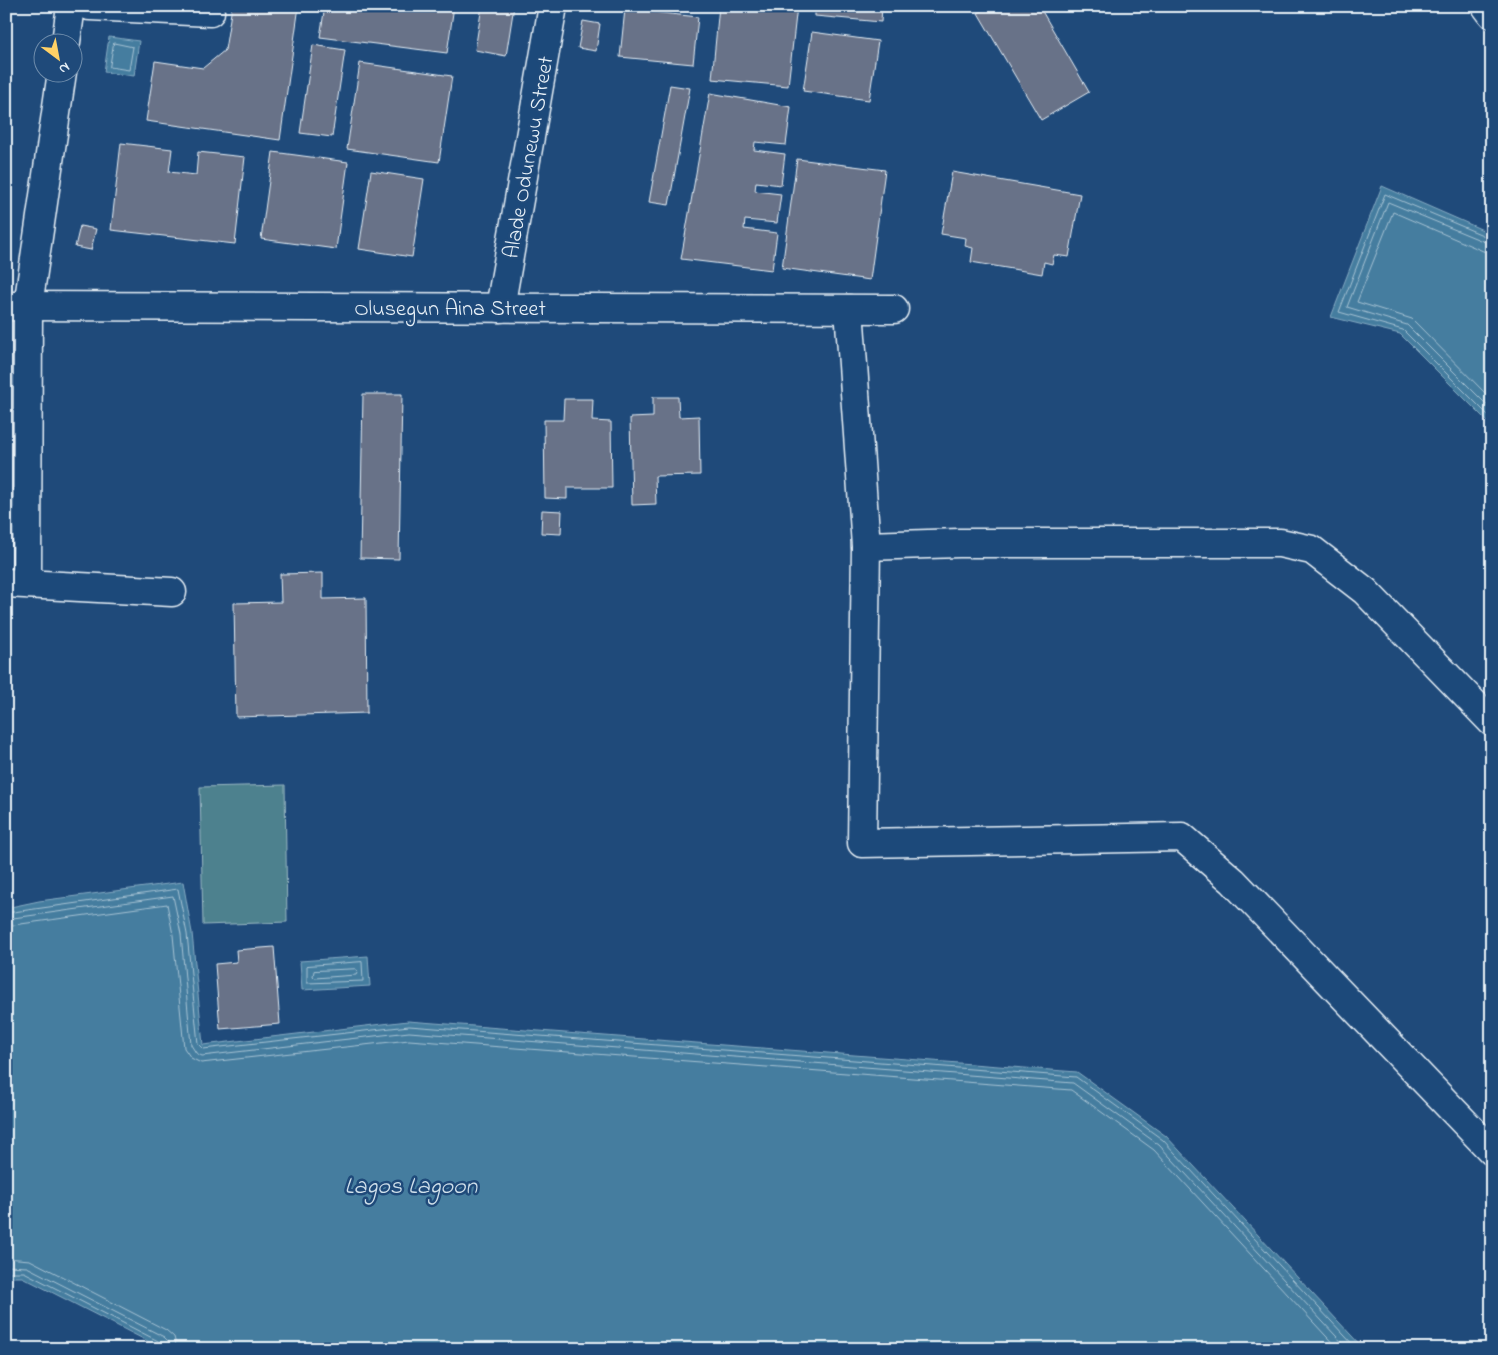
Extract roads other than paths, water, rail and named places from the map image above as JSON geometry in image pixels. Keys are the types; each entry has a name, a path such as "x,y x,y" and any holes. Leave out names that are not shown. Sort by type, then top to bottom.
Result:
{"street":[{"path":"67,32 71,6"},
{"path":"90,6 210,12"},
{"name":"Alade Odunewu Street","path":"500,308 553,6"},
{"path":"1486,6 1492,14"},
{"path":"60,82 17,306 16,583 172,592"},
{"name":"Olusegun Aina Street","path":"17,306 894,309"},
{"path":"849,309 866,546 862,843 1182,837 1233,881 1492,1151"},
{"path":"866,546 959,543 1280,543 1312,550 1365,591 1492,722"}],"water":[{"path":"109,37 139,41 134,76 104,72"},
{"path":"1382,186 1492,234 1492,426 1400,334 1331,317"},
{"name":"Lagos Lagoon","path":"183,882 192,933 203,1045 408,1021 1077,1072 1166,1136 1364,1349 163,1349 22,1277 6,1277 6,908 39,901"},
{"path":"368,956 370,986 302,990 300,961"}]}
